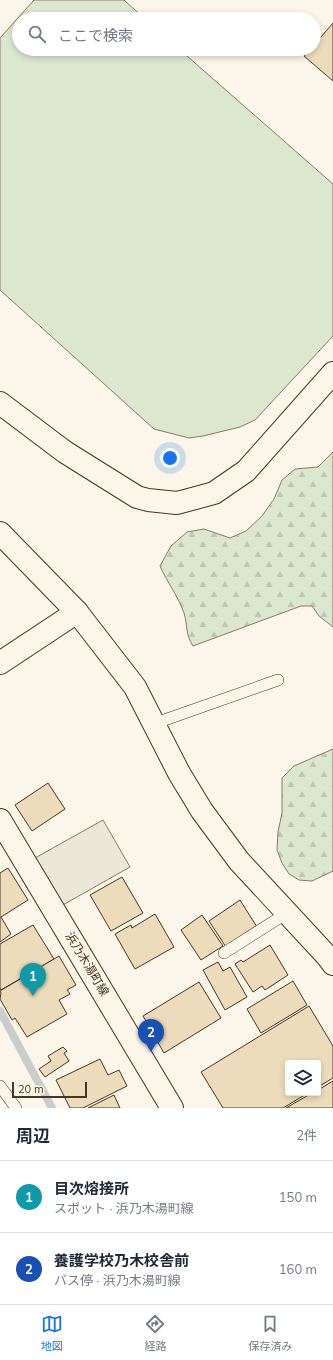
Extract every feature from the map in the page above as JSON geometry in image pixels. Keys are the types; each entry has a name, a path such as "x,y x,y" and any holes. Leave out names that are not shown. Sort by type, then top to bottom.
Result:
{"street":[{"path":"0,403 65,452 137,497 148,500 176,503 214,493 246,471 333,373"},
{"path":"0,533 77,612 135,687 179,773 202,811 239,861 333,964"},
{"path":"0,663 77,612"},
{"name":"浜乃木湯町線","path":"0,820 172,1108"}],"lane":[{"path":"153,724 278,680"},
{"path":"224,953 287,913"},
{"path":"0,1086 16,1108"}],"green space":[{"path":"34,0 124,0 137,12 23,12"},
{"path":"12,25 12,56 187,56 333,184 333,336 255,420 240,427 189,438 154,429 0,290 0,38"},
{"path":"333,452 333,627 319,616 312,606 301,606 193,646 190,642 182,607 160,566 171,546 187,532 204,529 230,538 246,531 262,516 274,499 282,480 295,469 318,467"},
{"path":"333,749 333,871 312,881 299,880 289,874 282,863 277,850 278,832 282,813 282,778 294,766"}],"shaded area":[{"path":"103,820 130,867 61,906 35,858"}],"building":[{"path":"333,23 333,81 304,56 321,56 321,37"},
{"path":"48,783 65,809 32,831 15,805"},
{"path":"8,868 28,900 1,917 11,934 0,942 0,873"},
{"path":"122,877 143,913 111,931 90,895"},
{"path":"240,900 257,927 226,947 209,921"},
{"path":"155,914 174,947 135,969 115,934 131,925 132,928"},
{"path":"202,915 223,946 201,960 181,930"},
{"path":"33,925 54,959 1,990 0,944"},
{"path":"270,945 288,975 265,990 262,986 253,992 235,964 241,960 243,962"},
{"path":"59,956 76,985 67,990 70,994 59,1000 67,1014 27,1037 15,1018 12,1020 0,999 0,991"},
{"path":"218,962 223,971 230,967 247,997 225,1010 203,970"},
{"path":"293,981 307,1005 261,1033 247,1009"},
{"path":"199,982 221,1018 164,1053 143,1016"},
{"path":"309,1006 333,1046 333,1078 321,1085 321,1060 285,1060 285,1096 303,1096 283,1108 223,1108 201,1072"},
{"path":"63,1047 67,1051 64,1053 69,1061 45,1077 39,1069 51,1061 48,1056"},
{"path":"100,1059 108,1075 119,1070 127,1086 83,1108 70,1108 56,1080"},
{"path":"333,1081 333,1108 286,1108 307,1096 321,1096 321,1088"},
{"path":"114,1095 120,1108 88,1108"}],"waterway":[{"path":"0,1011 52,1108"}],"place":[{"name":"目次熔接所","path":"33,996"},
{"name":"養護学校乃木校舎前","path":"151,1052"}]}
